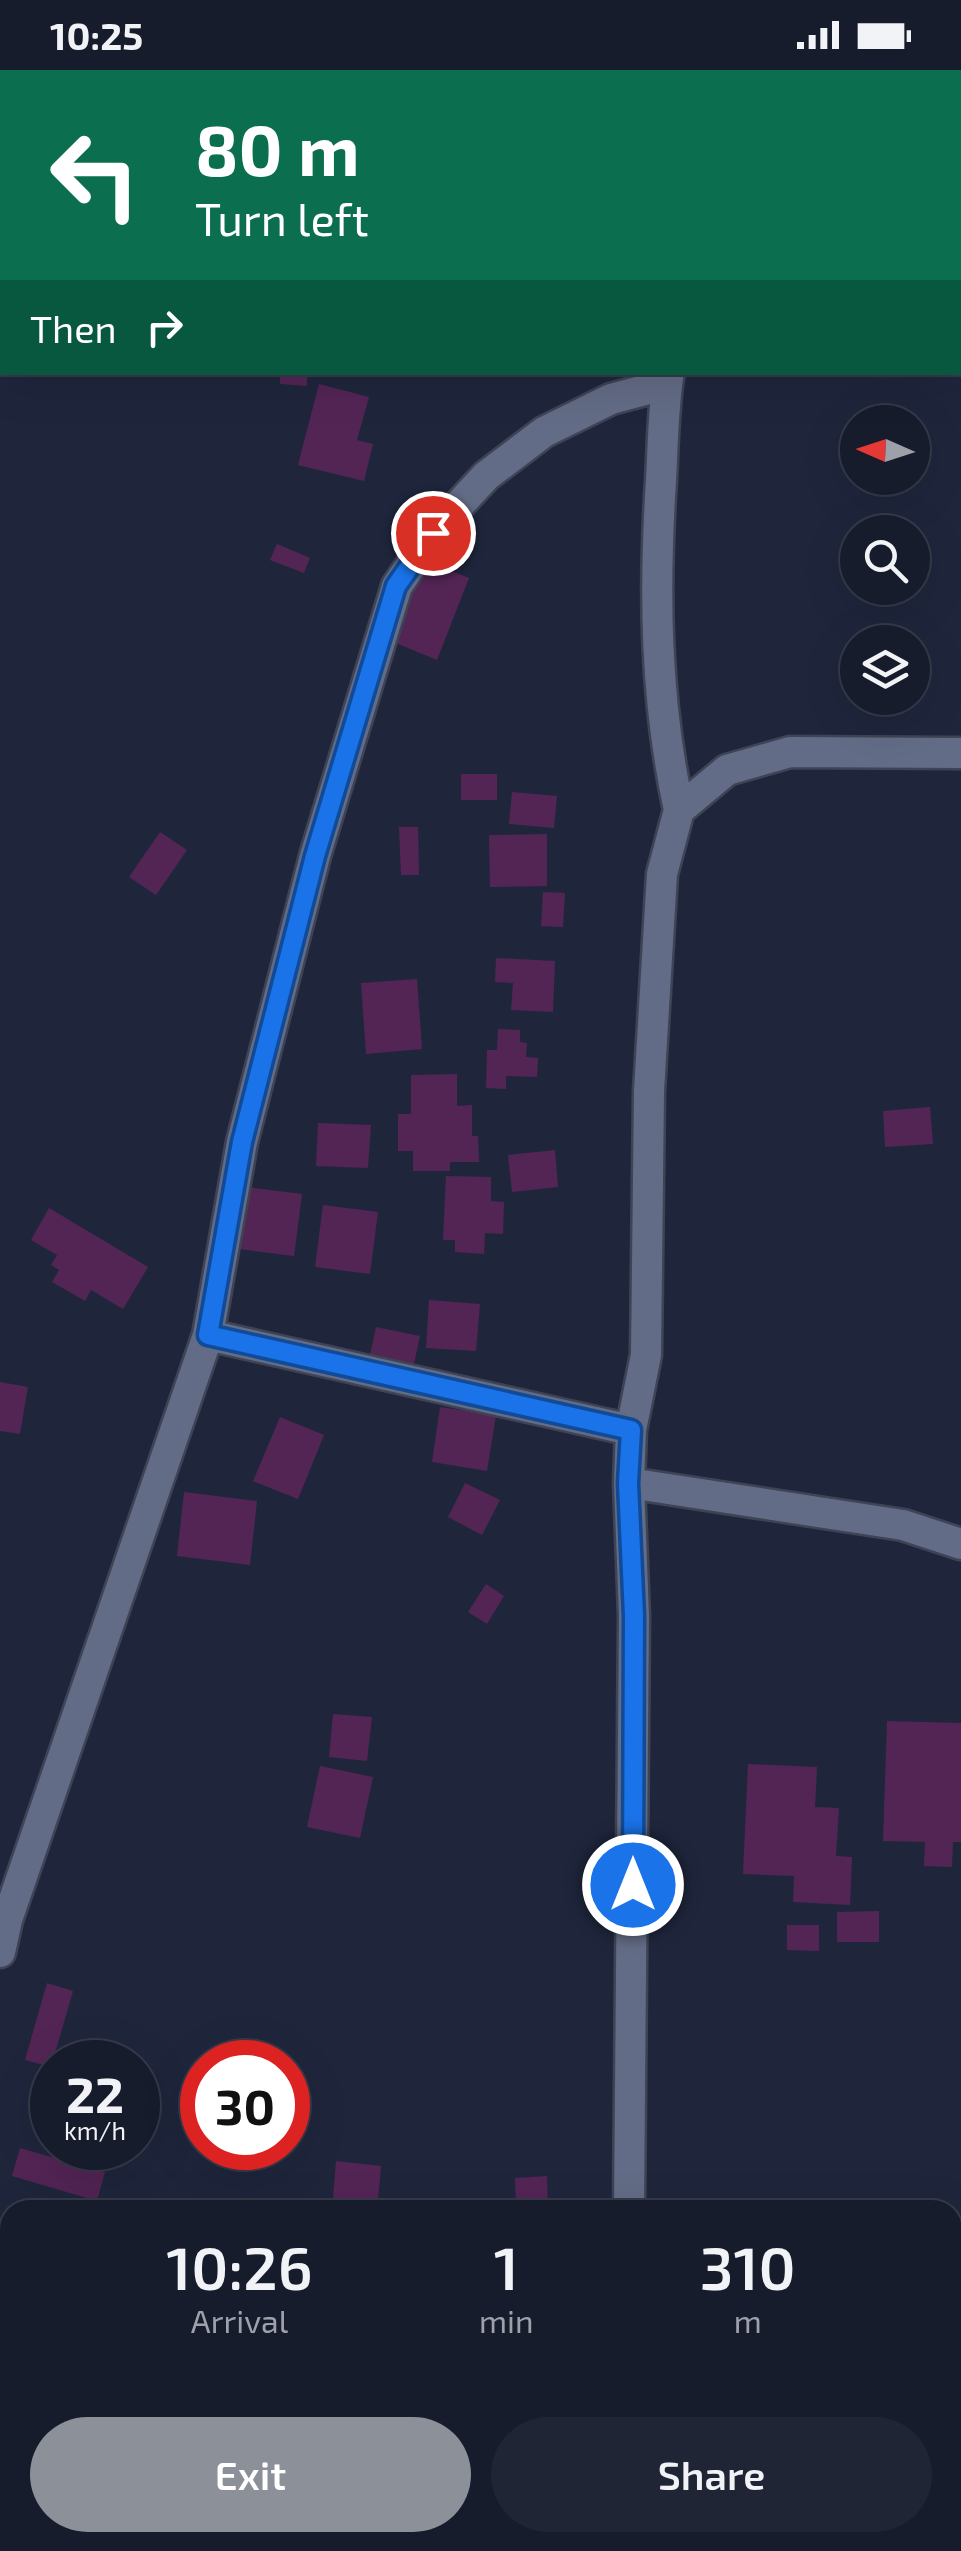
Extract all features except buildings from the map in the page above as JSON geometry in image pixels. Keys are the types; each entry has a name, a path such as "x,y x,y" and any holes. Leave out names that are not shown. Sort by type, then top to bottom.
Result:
{"street":[{"path":"0,1952 7,1920 208,1335 242,1142 315,856 396,586 433,533 486,476 544,432 668,378 655,619 663,725 679,810 662,874 649,1091 646,1356 631,1430 628,1483 634,1616 629,2200"},
{"path":"679,810 727,770 790,752 961,753"},
{"path":"208,1335 631,1430"},
{"path":"628,1483 903,1525 961,1544"}],"route":[{"path":"433,533 396,586 315,856 242,1142 208,1335 631,1430 628,1483 634,1616 633,1885"}]}
